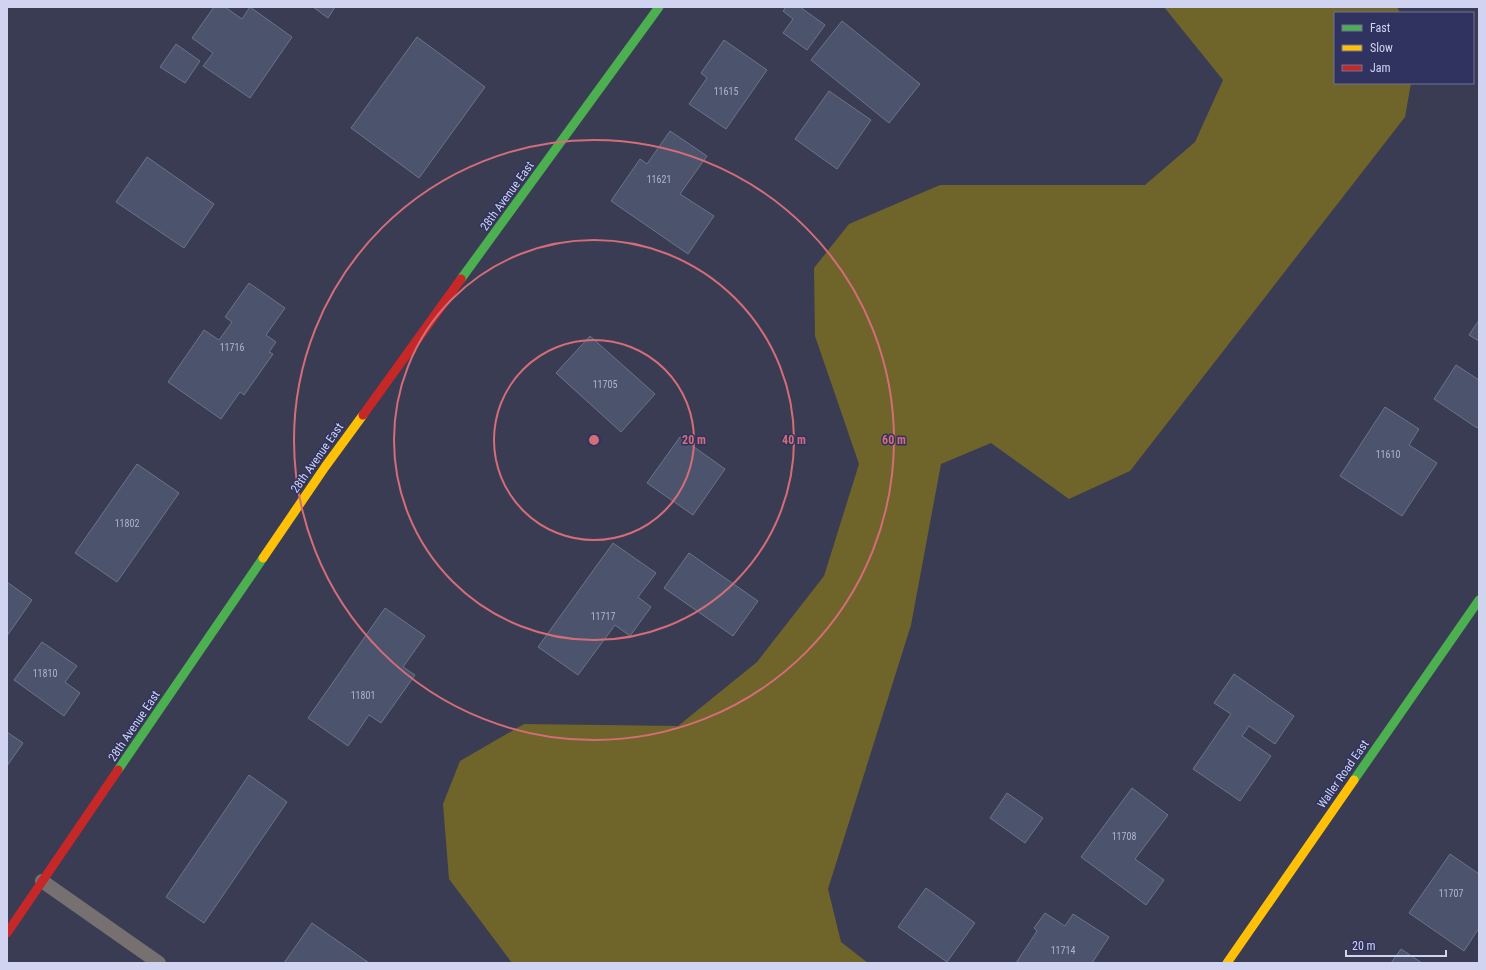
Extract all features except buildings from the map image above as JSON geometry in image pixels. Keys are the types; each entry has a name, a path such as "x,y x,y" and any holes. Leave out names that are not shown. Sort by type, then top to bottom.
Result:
{"street":[{"name":"28th Avenue East","path":"7,933 324,467 659,7"},
{"name":"Waller Road East","path":"1227,963 1479,600"}],"lane":[{"path":"42,881 159,963"}],"shaded area":[{"path":"1164,7 1397,7 1400,12 1334,12 1334,84 1411,84 1405,117 1130,471 1069,499 991,443 941,464 911,625 828,889 841,942 868,963 512,963 449,879 443,804 460,761 524,724 678,726 757,662 824,576 859,464 815,336 814,268 849,224 940,185 1145,185 1195,142 1223,80"}],"traffic: fast":[{"path":"461,279 659,7"},
{"path":"118,770 263,558"},
{"path":"1354,780 1479,600"}],"traffic: slow":[{"path":"263,558 325,467 363,415"},
{"path":"1227,963 1354,780"}],"traffic: jam":[{"path":"363,415 461,279"},
{"path":"7,933 118,770"}]}
